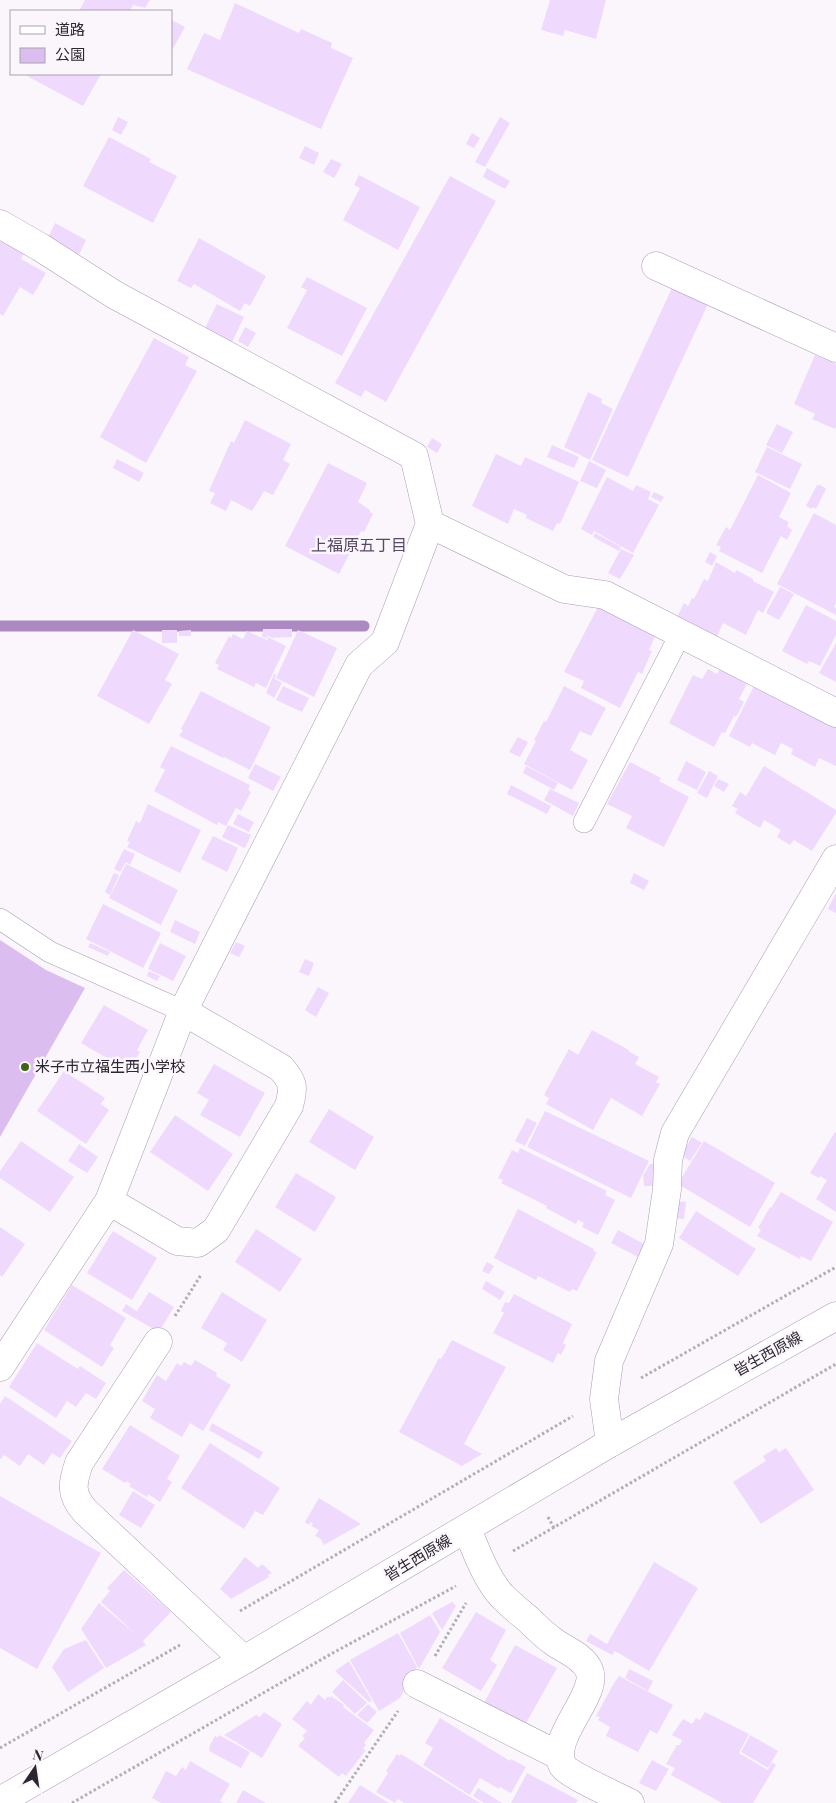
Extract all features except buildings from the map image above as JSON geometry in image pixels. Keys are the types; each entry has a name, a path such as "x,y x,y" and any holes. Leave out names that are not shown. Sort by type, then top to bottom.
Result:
{"street":[{"path":"0,224 115,295 414,456 430,524 385,642 359,665 183,1011 109,1201 0,1367"},
{"path":"656,266 836,348"},
{"path":"430,524 564,589 605,595 836,712"},
{"path":"610,1443 604,1399 609,1361 659,1244 667,1189 668,1160 675,1133 836,859"},
{"path":"109,1201 176,1241 198,1243 216,1230 288,1106 293,1090 291,1079 281,1068 183,1011"},
{"name":"皆生西原線","path":"0,1801 244,1660 610,1443 836,1316"},
{"path":"158,1342 79,1463 74,1479 74,1492 77,1502 86,1511 244,1660"},
{"path":"467,1529 484,1568 501,1595 552,1641 585,1663 590,1671 587,1691 564,1739 560,1756 564,1767 572,1773 621,1801"},
{"path":"416,1684 560,1756"}],"lane":[{"path":"584,822 681,633"},
{"path":"0,919 50,952 183,1011"}],"path":[{"path":"158,1342 201,1275 207,1237"},
{"path":"634,1381 836,1267"},
{"path":"513,1552 836,1364"},
{"path":"0,1748 211,1628 580,1412"},
{"path":"508,1454 510,1459"},
{"path":"547,1517 554,1528"},
{"path":"72,1803 331,1654 459,1584"}],"green space":[{"name":"米子市立福生西小学校","path":"0,940 46,970 85,988 0,1137"}],"waterway":[{"path":"0,626 364,626"}],"place":[{"name":"米子市立福生西小学校","path":"25,1067"}],"district":[{"name":"上福原五丁目","path":"359,545"}]}
